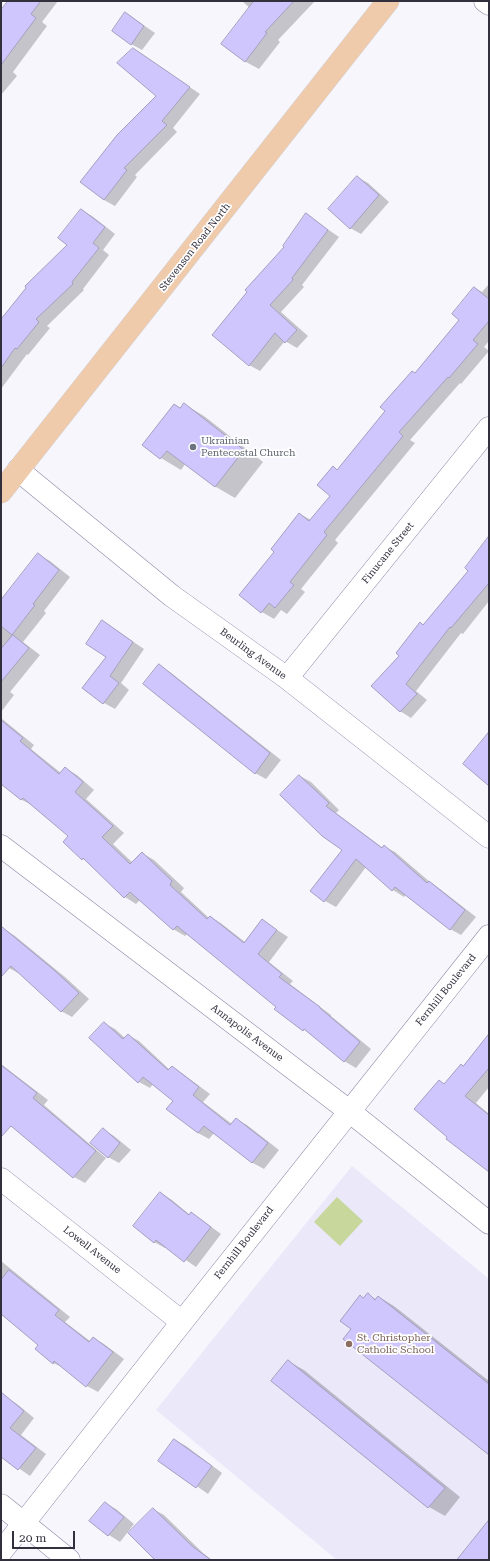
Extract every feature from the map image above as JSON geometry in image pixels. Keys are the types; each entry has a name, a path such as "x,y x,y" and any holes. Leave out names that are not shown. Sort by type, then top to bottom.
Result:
{"main road":[{"name":"Stevenson Road North","path":"1,492 388,1"}],"street":[{"path":"485,1 489,4"},
{"name":"Finucane Street","path":"286,678 489,428"},
{"name":"Beurling Avenue","path":"18,470 172,596 286,678 489,837"},
{"name":"Annapolis Avenue","path":"1,846 349,1111 489,1224"},
{"name":"Fernhill Boulevard","path":"1,1552 489,936"},
{"name":"Lowell Avenue","path":"1,1179 182,1322"},
{"path":"1,1505 69,1560"}],"shaded area":[{"name":"St. Christopher Catholic School","path":"352,1166 489,1279 489,1560 337,1560 156,1410"}],"green space":[{"path":"337,1197 363,1221 340,1246 314,1222"}],"building":[{"path":"8,1 41,1 31,14 36,18 1,65 1,10"},
{"path":"254,1 294,1 265,32 267,33 245,62 221,44"},
{"path":"125,12 144,26 131,45 112,31"},
{"path":"133,48 190,87 162,121 167,125 124,168 127,170 104,200 80,182 117,135 156,96 117,63"},
{"path":"357,176 379,195 350,229 328,209"},
{"path":"81,209 105,227 93,243 99,248 72,282 73,284 36,319 39,322 17,349 15,348 1,368 1,319 26,288 25,286 67,245 58,238"},
{"path":"306,213 328,230 292,278 293,280 270,305 297,330 285,343 275,333 249,366 212,335 247,292 245,290 284,247 283,246"},
{"path":"474,287 489,299 489,321 473,340 478,344 399,432 403,436 324,532 327,535 290,582 294,585 275,608 269,603 261,613 239,595 274,552 271,549 299,513 309,521 330,496 317,485 333,466 337,470 385,411 380,407 412,371 415,373 459,320 452,314"},
{"name":"Ukrainian Pentecostal Church","path":"184,403 244,450 215,487 167,451 160,459 142,445 174,404 180,408"},
{"path":"489,536 489,583 451,628 450,627 406,684 417,694 400,712 371,686 399,656 396,653 420,622 423,625 468,571 465,568"},
{"path":"38,553 59,570 12,635 1,626 1,600"},
{"path":"102,620 133,642 110,676 119,683 103,704 82,688 106,657 86,644"},
{"path":"13,635 29,648 1,682 1,649"},
{"path":"159,664 270,753 255,774 143,684"},
{"path":"1,720 23,738 20,741 59,774 65,767 83,782 75,792 113,826 102,837 130,864 142,852 172,881 170,885 207,919 210,916 244,943 262,919 277,930 258,954 282,974 279,977 320,1007 360,1042 344,1062 304,1029 303,1031 274,1009 276,1007 177,926 173,930 130,892 124,898 83,858 82,860 63,842 68,836 23,798 21,800 1,784"},
{"path":"489,732 489,786 463,764"},
{"path":"299,775 329,803 326,806 382,848 384,845 427,883 429,881 465,910 450,930 395,887 392,891 356,859 324,902 310,891 342,850 322,836 280,795"},
{"path":"1,926 79,993 61,1012 11,966 1,977"},
{"path":"104,1022 123,1039 128,1034 168,1070 172,1066 199,1087 193,1095 230,1125 236,1118 268,1143 252,1163 204,1126 198,1133 166,1109 173,1101 143,1077 138,1083 89,1038"},
{"path":"489,1034 489,1068 465,1096 489,1115 489,1172 446,1139 447,1137 414,1109 439,1080 444,1084 461,1064 463,1066"},
{"path":"1,1065 37,1093 33,1098 96,1151 73,1178 11,1126 1,1137"},
{"path":"103,1128 120,1143 108,1158 90,1143"},
{"path":"160,1192 189,1215 191,1212 211,1227 184,1262 156,1240 154,1243 133,1226"},
{"path":"9,1270 59,1310 55,1315 89,1342 93,1337 113,1352 86,1387 54,1361 53,1364 35,1349 38,1345 1,1314 1,1280"},
{"path":"368,1293 375,1300 378,1296 489,1384 489,1455 343,1339 351,1329 340,1321 360,1295 363,1298"},
{"path":"288,1360 445,1488 428,1508 271,1381"},
{"path":"1,1392 24,1411 10,1428 36,1448 18,1470 1,1457"},
{"path":"174,1439 212,1466 196,1488 158,1461"},
{"path":"105,1502 124,1517 108,1536 89,1521"},
{"path":"153,1508 192,1546 211,1560 155,1560 128,1533"},
{"path":"489,1520 489,1560 457,1560"}],"place":[{"name":"Ukrainian Pentecostal Church","path":"193,447"},
{"name":"St. Christopher Catholic School","path":"349,1344"}]}
